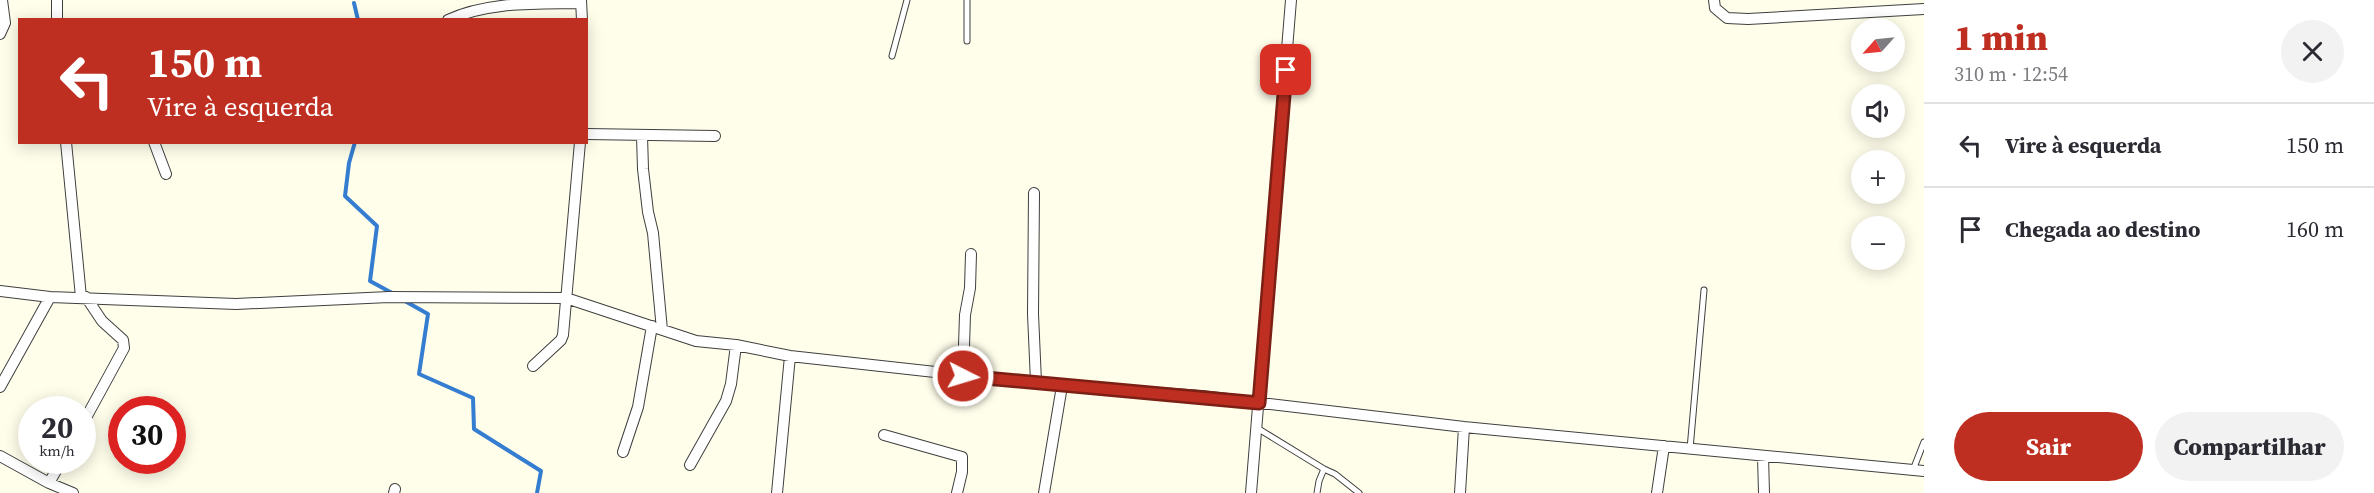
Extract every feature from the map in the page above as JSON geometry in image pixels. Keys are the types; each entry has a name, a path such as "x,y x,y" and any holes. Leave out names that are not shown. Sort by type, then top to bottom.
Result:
{"street":[{"path":"0,34 5,23 2,0"},
{"path":"57,0 57,18"},
{"path":"1251,493 1291,0"},
{"path":"1714,0 1715,8 1727,18 1748,19 1924,9"},
{"path":"454,18 480,9 521,4 581,2 582,18"},
{"path":"588,134 715,136"},
{"path":"623,452 638,407 657,328 653,233 648,212 642,136"},
{"path":"66,144 84,297 102,321 123,340 124,348 96,399"},
{"path":"155,144 166,174"},
{"path":"533,366 561,340 580,144"},
{"path":"1034,193 1033,314 1036,382"},
{"path":"963,376 965,315 970,288 971,254"},
{"path":"0,291 50,297 236,304 389,297 566,298 696,341 736,345 790,356 1062,386 1202,396 1464,427 1919,470"},
{"path":"0,387 50,297"},
{"path":"690,465 726,401 731,384 736,345"},
{"path":"777,493 790,356"},
{"path":"1044,493 1062,386"},
{"path":"1460,493 1464,427"},
{"path":"884,435 962,458 962,472 957,493"},
{"path":"1657,493 1664,446"},
{"path":"0,456 72,493"},
{"path":"1763,456 1764,493"},
{"path":"49,483 54,474"}],"lane":[{"path":"892,56 907,0"},
{"path":"967,0 967,41"},
{"path":"1690,449 1704,290"},
{"path":"1257,428 1335,474 1359,493"},
{"path":"1919,470 1924,442"},
{"path":"1317,493 1324,469"}],"waterway":[{"path":"354,3 358,18"},
{"path":"354,144 349,163 345,196 377,226 370,281 392,293"},
{"path":"403,300 428,314 419,374 473,398 474,429 541,471 537,493"}],"route":[{"path":"963,376 1259,403 1286,70"}]}
